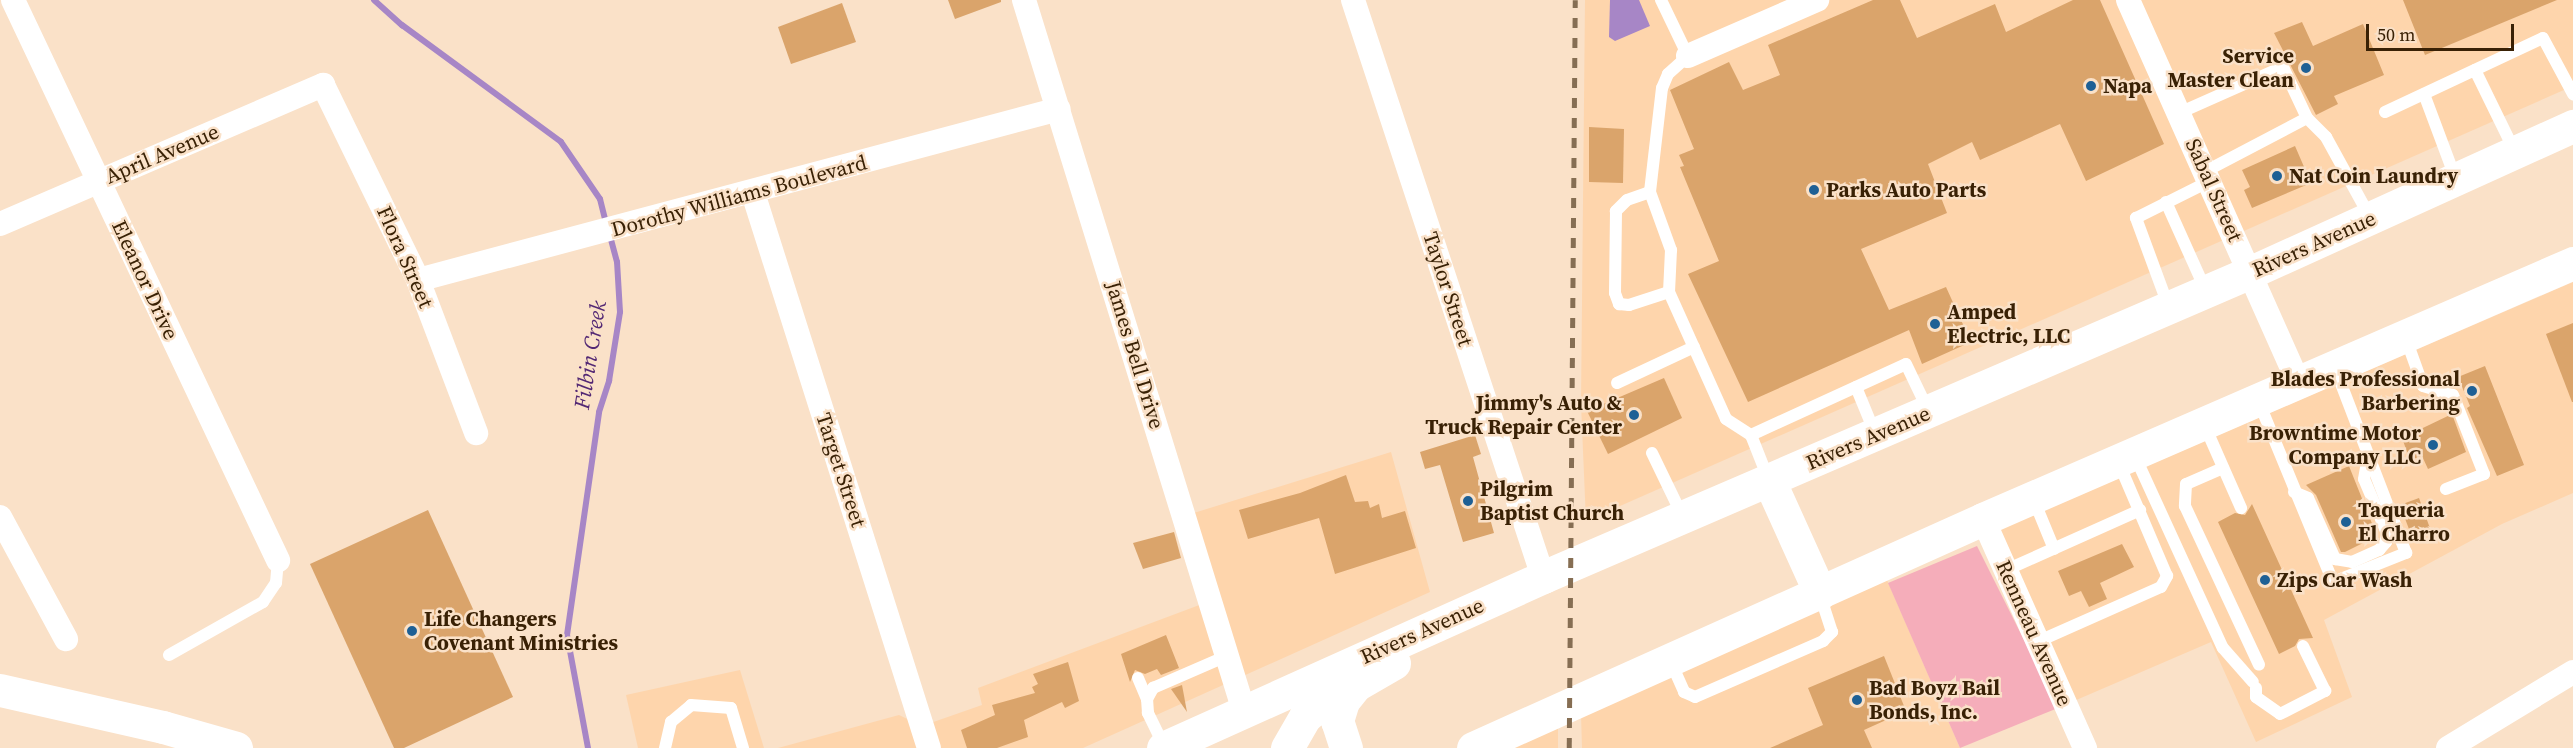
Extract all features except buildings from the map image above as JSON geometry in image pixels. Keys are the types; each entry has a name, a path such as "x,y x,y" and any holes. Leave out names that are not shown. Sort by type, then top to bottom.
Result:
{"main road":[{"name":"Rivers Avenue","path":"1164,748 1417,633 2251,272 2573,126"},
{"path":"1473,748 1983,519 2573,263"},
{"path":"1769,480 1820,593"},
{"path":"1346,748 1337,721 1343,701 1356,685 1392,664 1417,633"},
{"path":"1287,748 1305,717 1354,676 1368,655"},
{"path":"0,690 164,727 236,748"}],"street":[{"name":"Eleanor Drive","path":"13,0 278,560"},
{"name":"James Bell Drive","path":"1024,0 1244,711"},
{"name":"Taylor Street","path":"1353,0 1544,578"},
{"path":"1688,56 1817,0"},
{"name":"Sabal Street","path":"2128,0 2298,381"},
{"name":"April Avenue","path":"0,224 323,85"},
{"name":"Flora Street","path":"323,85 418,280 477,433"},
{"name":"Dorothy Williams Boulevard","path":"418,280 636,225 1059,109"},
{"name":"Target Street","path":"753,193 929,748"},
{"path":"0,517 66,639"},
{"name":"Renneau Avenue","path":"1983,519 2085,748"},
{"path":"2448,748 2573,672"}],"lane":[{"path":"1661,0 1688,56 1668,74 1662,88 1650,192 1671,250 1669,292 1726,419 1751,435 1769,480"},
{"path":"2385,112 2543,38 2573,94"},
{"path":"2179,113 2283,67 2307,118 2326,137 2370,218"},
{"path":"2475,70 2515,153"},
{"path":"2424,94 2456,179"},
{"path":"2169,307 2136,218 2307,118"},
{"path":"1650,192 1627,200 1616,211 1615,293 1619,304 1629,305 1669,292"},
{"path":"2166,202 2206,291"},
{"path":"2405,335 2423,386 2453,395 2484,474 2446,489"},
{"path":"1617,383 1694,347"},
{"path":"1751,435 1906,364 1928,412"},
{"path":"2257,399 2333,582 2406,553 2334,365"},
{"path":"1856,387 1876,434"},
{"path":"2203,423 2241,508"},
{"path":"1652,453 1683,518"},
{"path":"2294,492 2308,498 2335,560 2352,562 2379,550 2386,542 2386,531 2364,479 2368,454"},
{"path":"2039,641 2161,587 2168,576 2140,510 2126,456"},
{"path":"2126,456 2223,648 2241,665 2251,687 2280,714 2325,691 2303,646"},
{"path":"2223,468 2186,483 2185,506 2259,665"},
{"path":"2033,497 2054,549"},
{"path":"2006,570 2140,510"},
{"path":"169,655 263,602 276,583 278,560"},
{"path":"1670,660 1684,692 1695,697 1802,650 1832,632 1820,593"},
{"path":"1147,699 1163,680 1227,656"},
{"path":"1138,678 1147,699 1148,713 1164,748"},
{"path":"665,748 671,722 690,705 731,708 742,748"}],"shaded area":[{"path":"1585,0 2573,0 2573,86 1586,521 1581,404"},
{"path":"1610,0 1639,0 1650,26 1615,41 1609,37"},
{"path":"2573,282 2573,493 2502,524 2324,620 2352,697 2256,742 2211,642 2067,704 1989,534"},
{"path":"1391,452 1430,592 1083,748 778,748 899,715 922,726 982,705 978,688 1210,601 1184,516"},
{"path":"1977,546 2058,708 1960,748 1888,583"},
{"path":"1887,580 1960,748 1582,748 1581,714"},
{"path":"740,670 764,748 638,748 626,695"},
{"path":"1558,726 1558,748 1506,748"}],"waterway":[{"name":"Filbin Creek","path":"374,0 402,25 561,142 600,199 606,223"},
{"name":"Filbin Creek","path":"588,748 567,635 599,412 609,381 620,312 617,262 609,233"}],"railway":[{"path":"1569,748 1575,0"}],"place":[{"name":"Service Master Clean","path":"2306,68"},
{"name":"Napa","path":"2091,86"},
{"name":"Nat Coin Laundry","path":"2277,176"},
{"name":"Parks Auto Parts","path":"1814,190"},
{"name":"Amped Electric, LLC","path":"1935,324"},
{"name":"Blades Professional Barbering","path":"2472,391"},
{"name":"Jimmy's Auto & Truck Repair Center","path":"1634,415"},
{"name":"Browntime Motor Company LLC","path":"2433,445"},
{"name":"Pilgrim Baptist Church","path":"1468,501"},
{"name":"Taqueria El Charro","path":"2346,522"},
{"name":"Zips Car Wash","path":"2265,580"},
{"name":"Life Changers Covenant Ministries","path":"412,631"},
{"name":"Bad Boyz Bail Bonds, Inc.","path":"1857,700"}]}
